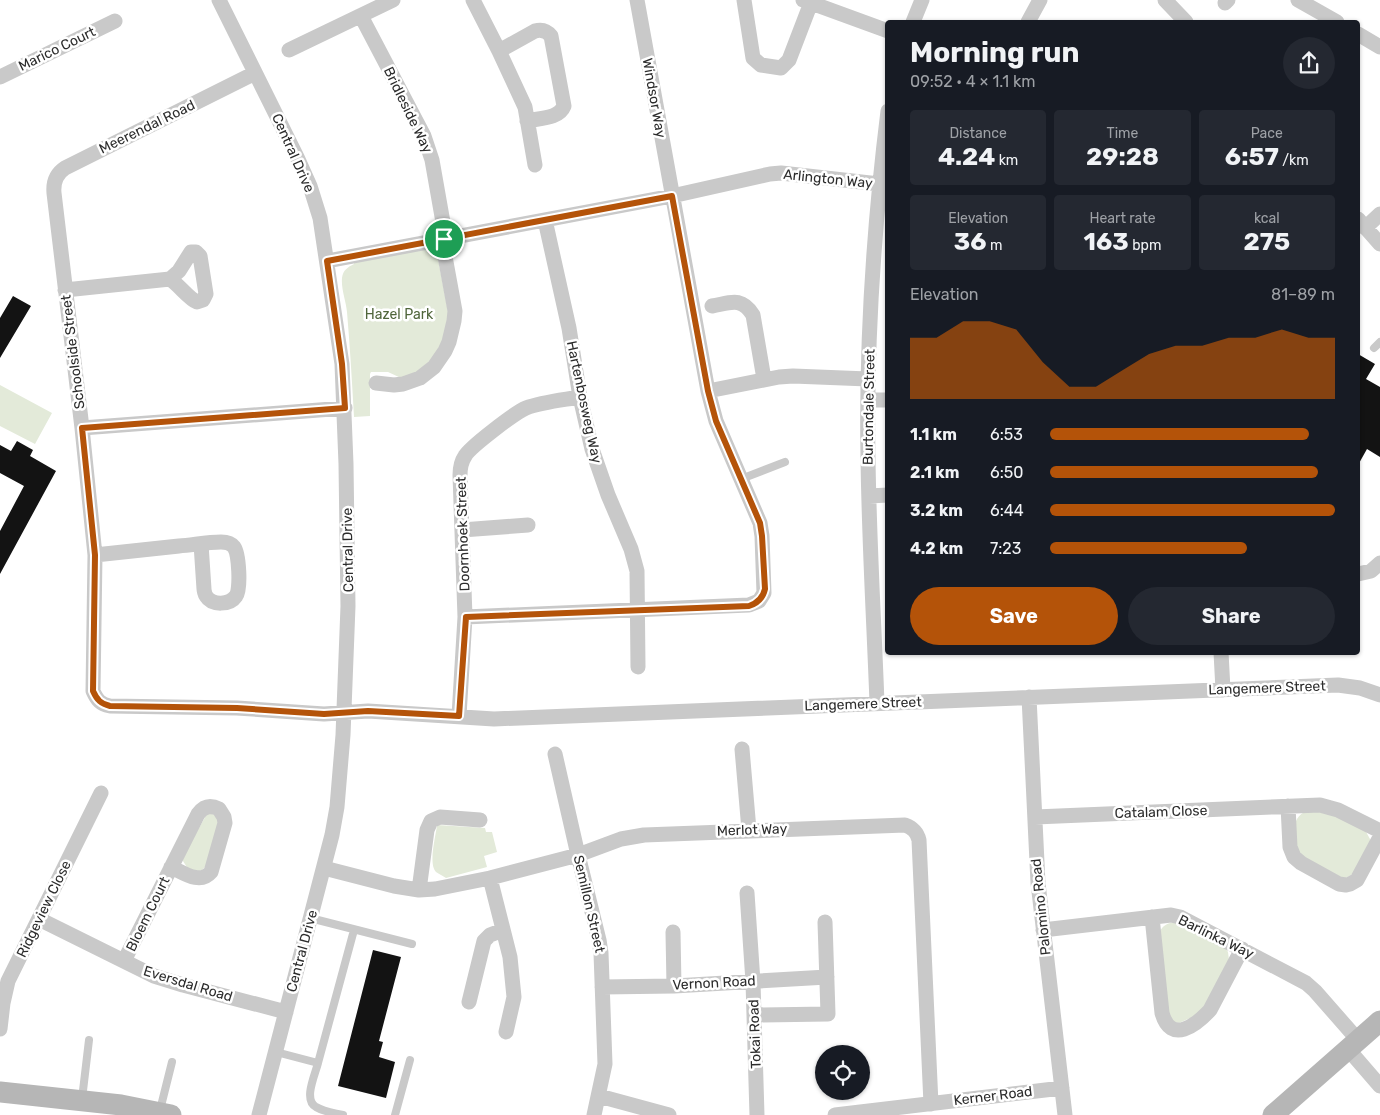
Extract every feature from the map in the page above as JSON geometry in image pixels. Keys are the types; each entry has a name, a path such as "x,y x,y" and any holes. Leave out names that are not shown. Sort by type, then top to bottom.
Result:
{"street":[{"name":"Central Drive","path":"219,0 297,157 310,186 320,218 342,364 345,408 348,606 344,712 337,808 324,868 259,1115"},
{"path":"290,50 393,0"},
{"path":"473,0 525,107 535,166"},
{"name":"Windsor Way","path":"637,0 708,391 716,421 760,523 765,589 759,601 749,606 637,610"},
{"path":"744,0 754,58 761,65 781,68 789,60 809,1 885,30"},
{"path":"914,20 922,0"},
{"path":"1029,20 1040,0"},
{"path":"1166,0 1184,20"},
{"path":"1298,0 1333,20"},
{"name":"Bridleside Way","path":"361,16 424,136 432,160 444,228 444,251 455,311 452,332 445,351 434,367 420,378 404,384 376,383"},
{"name":"Marico Court","path":"0,77 115,21"},
{"path":"499,51 535,31 545,31 551,36 564,106 560,113 556,115 527,121"},
{"path":"1360,35 1380,47"},
{"name":"Meerendal Road","path":"54,193 55,179 65,168 256,73"},
{"name":"Burtondale Street","path":"877,704 868,460 868,379 880,281 885,166"},
{"name":"Arlington Way","path":"327,261 672,196 770,174 780,173 884,184"},
{"name":"Schoolside Street","path":"54,193 95,555 93,691"},
{"path":"1380,214 1362,224 1380,244"},
{"name":"Hartenbosweg Way","path":"545,220 569,328 580,397 592,450 599,473 633,554 637,571 638,667"},
{"path":"65,290 170,279"},
{"path":"712,306 739,302 743,303 753,314 764,379"},
{"path":"708,391 764,379 793,376 868,379"},
{"name":"Doornhoek Street","path":"459,716 466,617 460,468 464,457 467,452 525,409 580,397"},
{"path":"868,400 885,400"},
{"path":"82,428 345,408"},
{"path":"869,496 885,495"},
{"path":"462,530 528,525"},
{"path":"95,555 201,544"},
{"path":"1360,574 1371,571 1380,563"},
{"path":"466,617 637,610"},
{"path":"1221,655 1223,690"},
{"name":"Langemere Street","path":"93,691 100,702 110,706 237,708 324,714 368,711 494,719 1338,685 1360,688 1380,695"},
{"name":"Palomino Road","path":"1029,698 1038,883 1065,1115"},
{"path":"742,749 748,830"},
{"name":"Semillon Street","path":"555,754 601,953 605,1064 594,1115"},
{"name":"Ridgeview Close","path":"0,1029 8,981 101,793"},
{"name":"Catalam Close","path":"1035,817 1320,805 1338,810 1380,831"},
{"name":"Bloem Court","path":"124,962 171,867 201,810 210,806 219,809 225,823 211,872 205,877 198,878 171,867"},
{"path":"1288,806 1290,847 1294,857 1338,884 1346,885 1357,880 1380,836"},
{"path":"420,890 427,830 431,821 440,817 480,820"},
{"name":"Merlot Way","path":"324,868 394,886 420,890 436,889 490,878 578,855 610,842 632,836 900,824 909,826 916,832 920,840 930,1104"},
{"path":"490,878 510,957 514,997 506,1032"},
{"name":"Tokai Road","path":"747,893 753,982 757,1115"},
{"name":"Barlinka Way","path":"1044,930 1171,915 1180,917 1310,987 1353,1045 1380,1086"},
{"path":"1152,917 1162,1013 1166,1023 1174,1029 1190,1028 1210,1010 1242,949"},
{"name":"Eversdal Road","path":"39,919 154,976 286,1012"},
{"path":"754,1015 828,1014 825,922"},
{"path":"469,1002 484,941 490,935 503,930"},
{"path":"673,932 674,986"},
{"name":"Vernon Road","path":"602,987 674,986 827,977"},
{"path":"1273,1115 1380,1021"},
{"name":"Kerner Road","path":"835,1115 1062,1088"},
{"path":"0,1092 121,1105 165,1114"},
{"path":"599,1096 669,1115"}],"lane":[{"path":"1374,348 1380,342"},
{"path":"741,479 785,462"},
{"path":"310,918 412,944"},
{"path":"343,1115 318,1108 311,1102 310,1094 354,930"},
{"path":"82,1100 89,1040"},
{"path":"276,1052 318,1063"},
{"path":"395,1115 410,1060"},
{"path":"165,1114 172,1062"}],"green space":[{"name":"Hazel Park","path":"428,248 437,254 450,322 438,353 417,373 401,378 388,372 371,372 370,416 354,417 347,312 342,282 343,273 354,262"},
{"path":"0,385 52,413 35,444 0,426"},
{"path":"1307,811 1329,813 1365,830 1370,843 1356,872 1344,879 1298,854 1295,824 1301,814"},
{"path":"208,812 219,817 209,860 200,871 188,869 183,861 183,856"},
{"path":"437,825 485,828 486,832 492,832 497,852 484,856 487,867 446,878 436,872 433,863"},
{"path":"1176,922 1226,949 1229,960 1207,1003 1199,1014 1179,1023 1174,1022 1168,1015 1159,933 1166,925"}],"building":[{"path":"13,296 31,306 0,358 0,318"},
{"path":"1360,355 1375,364 1366,379 1380,387 1380,457 1367,449 1360,461"},
{"path":"17,441 33,450 30,456 56,471 0,574 0,531 24,486 0,473 0,445 11,451"},
{"path":"373,950 401,957 379,1041 383,1042 379,1057 395,1062 386,1098 338,1086"}],"route":[{"path":"672,196 708,391 716,421 760,523 765,589 762,597 755,604 749,606 466,617 459,716 368,711 324,714 237,708 110,706 100,702 93,691 95,555 82,428 345,408 342,364 327,261 444,239 672,196"}]}
